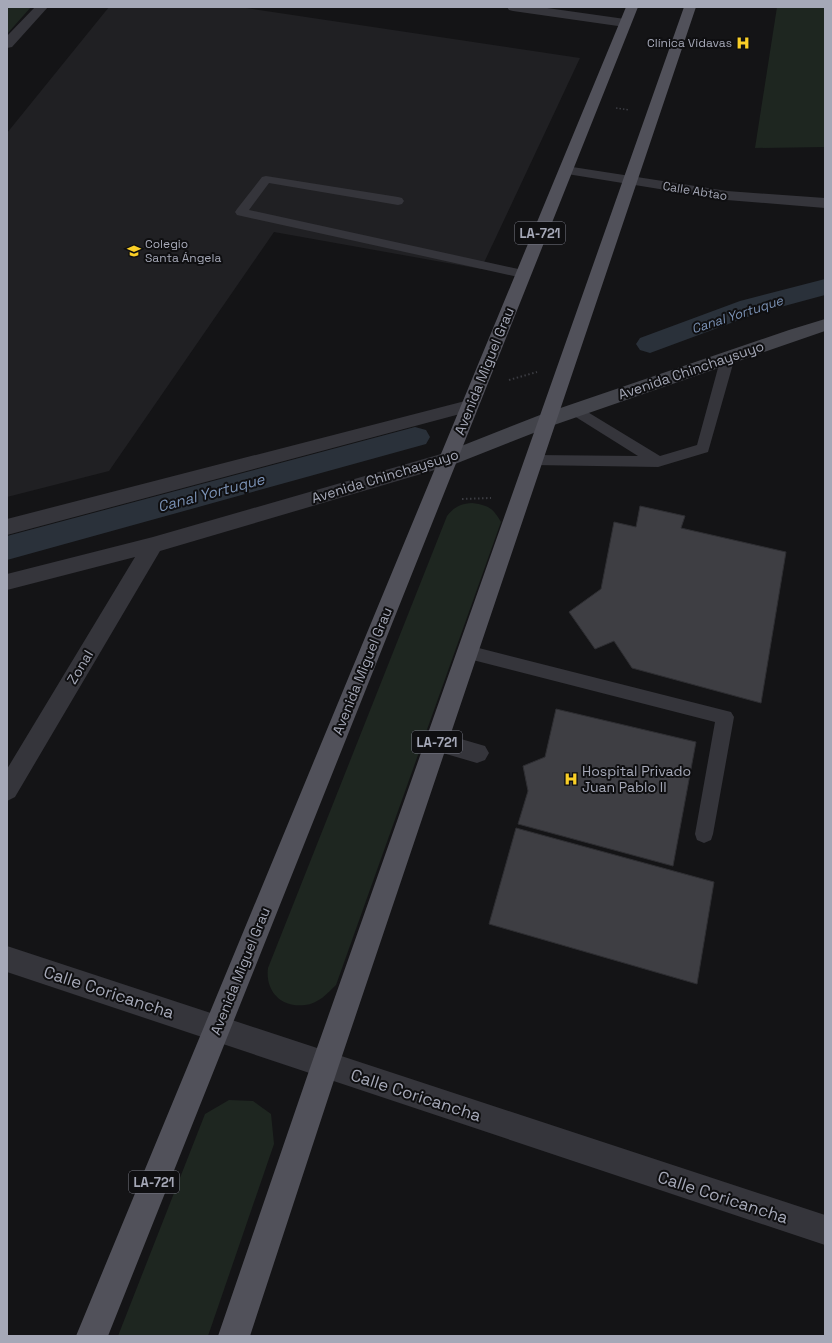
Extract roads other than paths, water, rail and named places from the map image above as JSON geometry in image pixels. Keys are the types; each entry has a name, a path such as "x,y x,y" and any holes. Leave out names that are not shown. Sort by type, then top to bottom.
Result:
{"main road":[{"name":"Avenida Miguel Grau","path":"92,1336 632,7"},
{"name":"LA-721","path":"234,1336 325,1065 690,7"}],"street":[{"path":"7,44 42,7"},
{"path":"513,7 625,23"},
{"name":"Calle Abtao","path":"566,170 742,198 786,202 825,203"},
{"name":"Avenida Chinchaysuyo","path":"7,582 153,545 448,459 548,420 794,334 825,325"},
{"path":"7,527 473,398"},
{"name":"Zonal","path":"7,790 153,545"},
{"path":"437,742 477,752"},
{"name":"Calle Coricancha","path":"7,959 825,1230"}],"lane":[{"path":"398,201 266,179 241,212 523,274"},
{"path":"534,460 658,462 703,448 728,357"},
{"path":"576,411 658,462"},
{"path":"467,652 725,717 704,834"}],"waterway":[{"name":"Canal Yortuque","path":"650,344 749,307 825,287"},
{"name":"Canal Yortuque","path":"7,548 415,437"}],"place":[{"name":"Clínica Vidavas","path":"743,43"},
{"name":"Colegio Santa Ángela","path":"134,251"},
{"name":"Hospital Privado Juan Pablo II","path":"571,779"}]}
